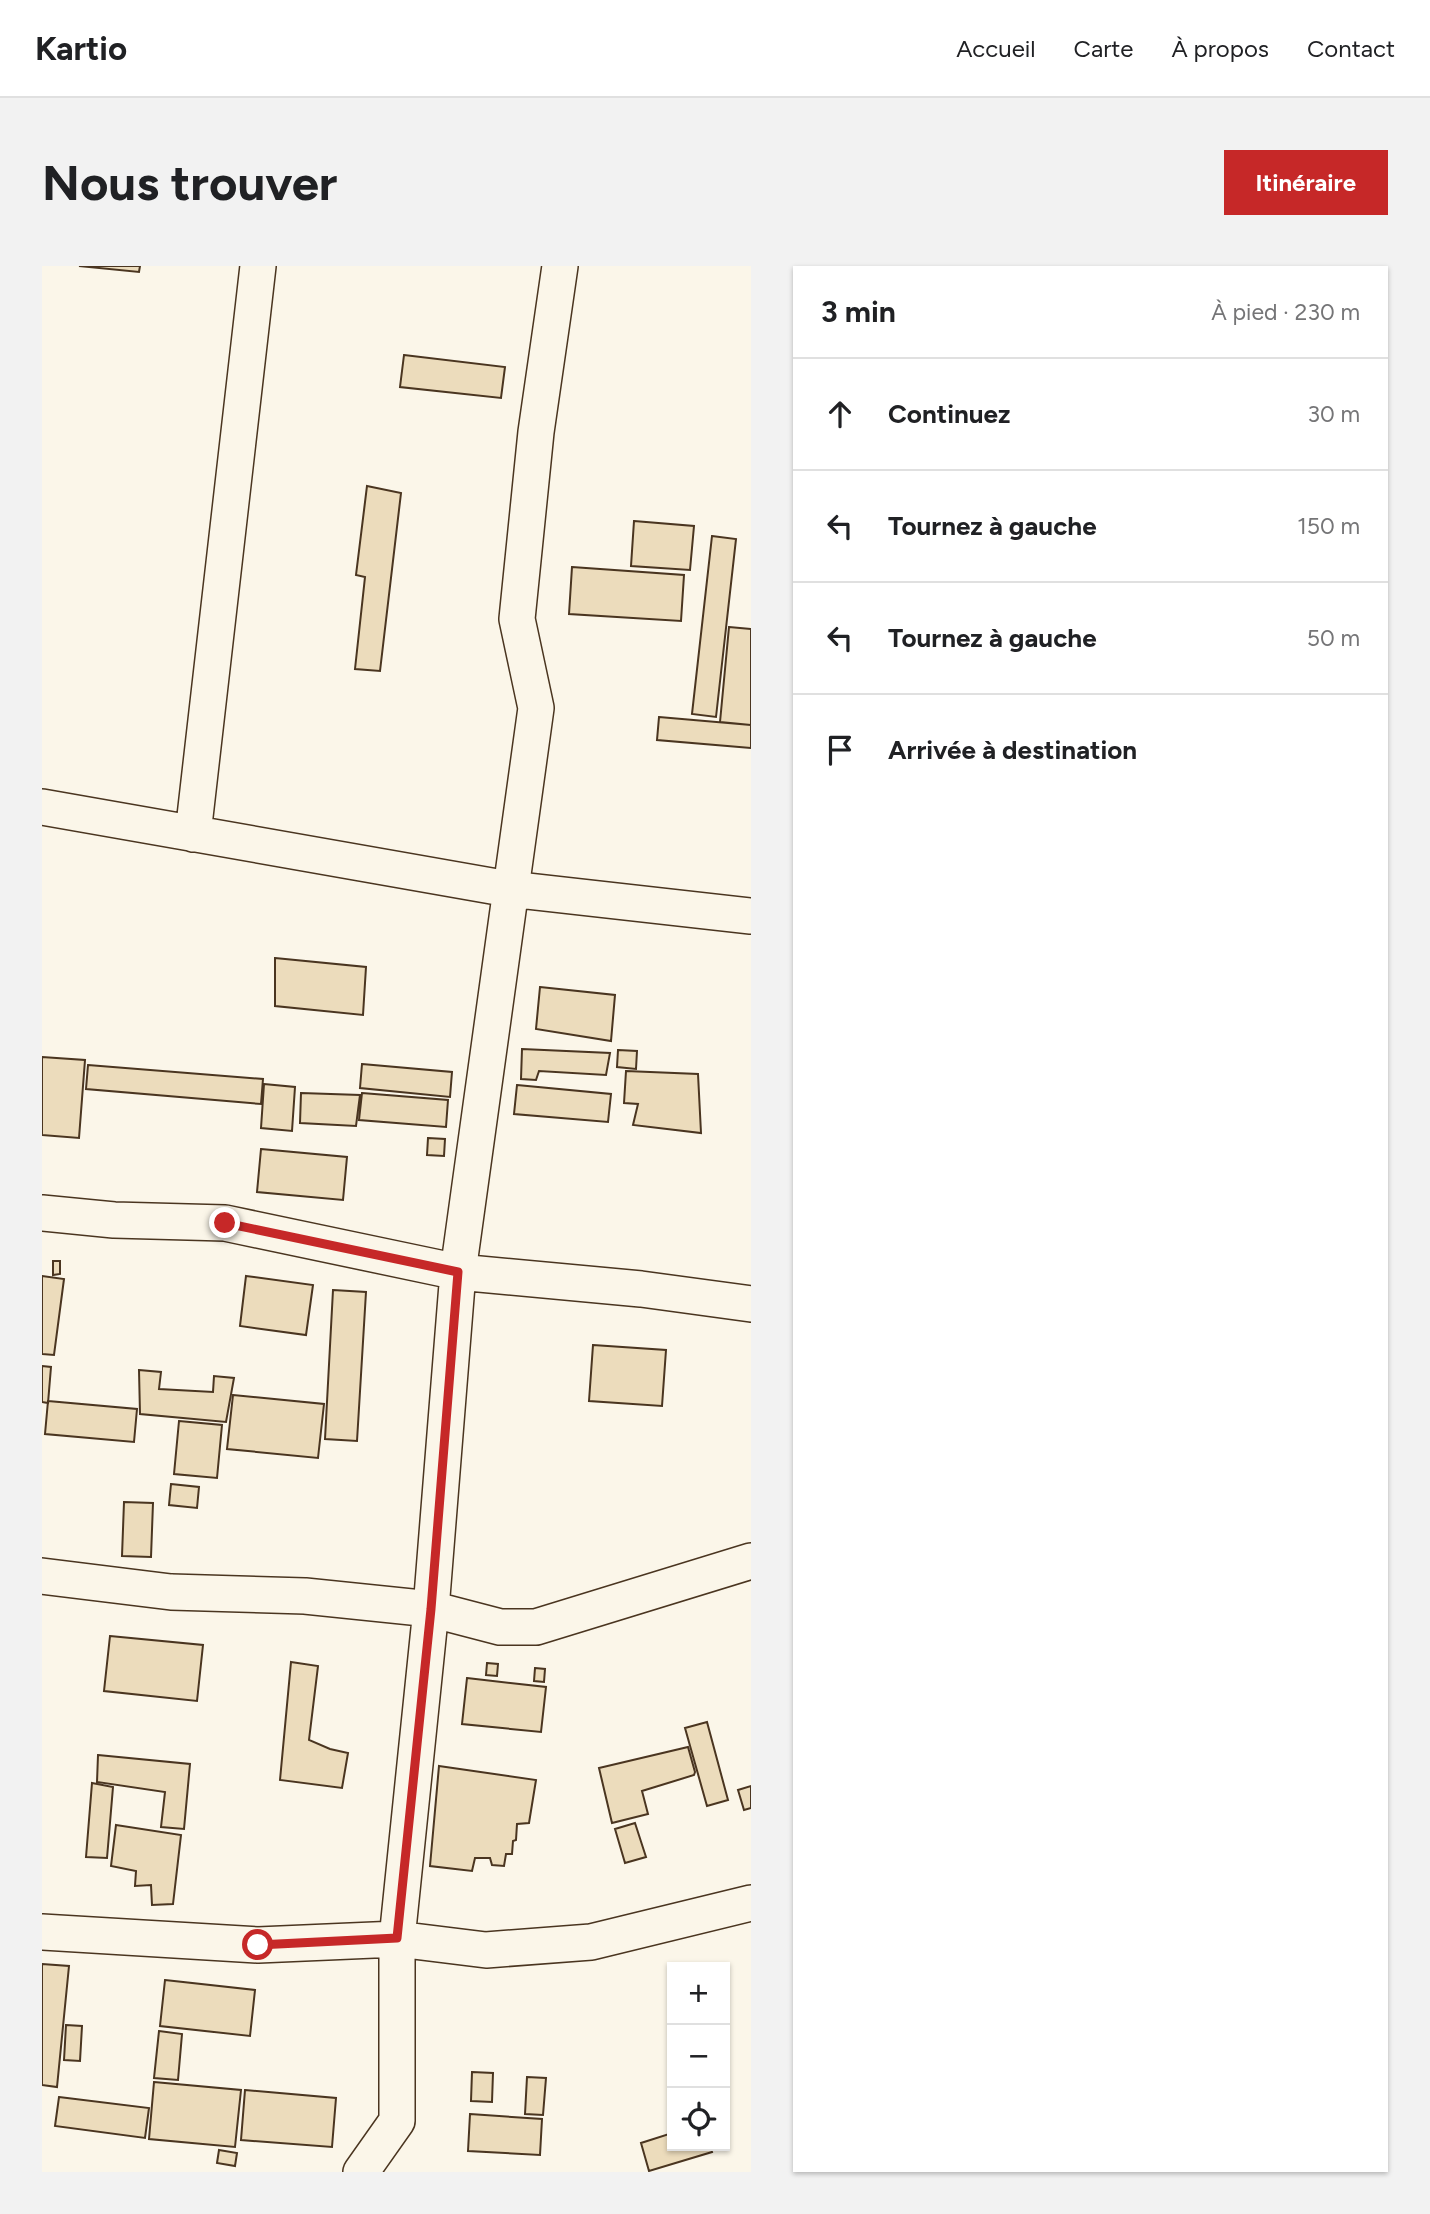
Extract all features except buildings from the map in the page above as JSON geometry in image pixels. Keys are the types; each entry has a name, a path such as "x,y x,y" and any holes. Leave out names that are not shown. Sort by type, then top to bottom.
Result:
{"street":[{"path":"193,834 258,266"},
{"path":"361,2172 397,2121 397,1938 431,1609 458,1272 536,708 517,620 536,432 560,266"},
{"path":"42,807 509,889 751,916"},
{"path":"42,1213 114,1220 225,1223 458,1272 641,1289 751,1304"},
{"path":"42,1576 171,1592 305,1596 431,1609 500,1627 536,1627 751,1561"},
{"path":"42,1932 258,1945 397,1938 486,1950 591,1942 751,1903"}],"route":[{"path":"225,1223 458,1272 431,1609 397,1938 258,1945"}]}
